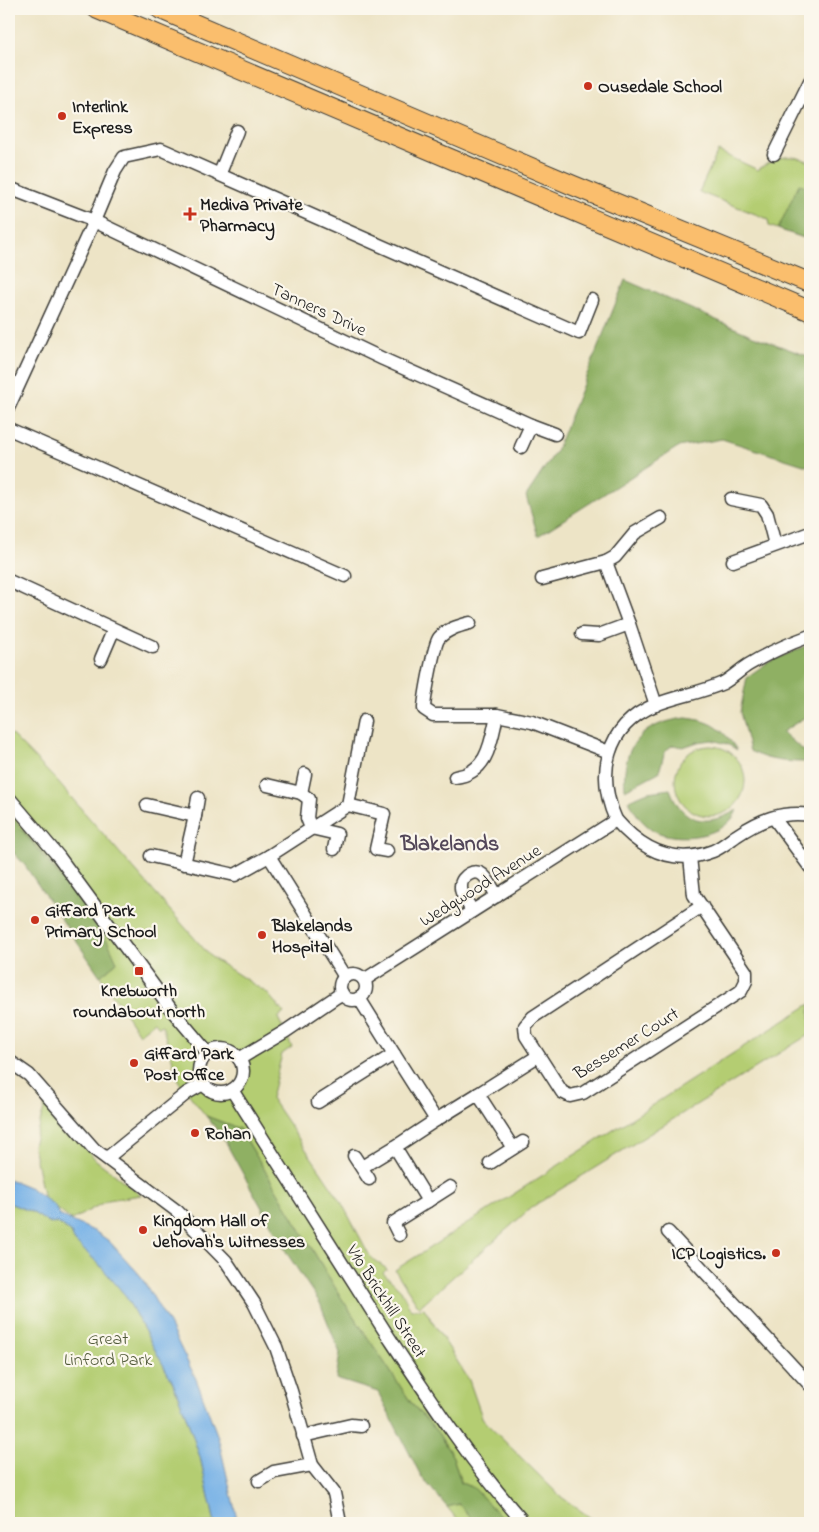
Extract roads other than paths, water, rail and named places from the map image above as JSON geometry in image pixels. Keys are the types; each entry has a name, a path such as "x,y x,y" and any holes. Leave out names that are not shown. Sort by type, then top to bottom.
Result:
{"highway":[{"path":"97,9 810,311"},
{"path":"160,9 572,185 810,283"}],"street":[{"path":"774,154 810,81"},
{"path":"220,173 237,132"},
{"path":"9,406 94,221 114,171 124,157 161,149 220,173 454,279 579,333 592,300"},
{"name":"Tanners Drive","path":"9,188 94,221 377,356 532,426 555,434"},
{"path":"521,447 532,426"},
{"path":"9,429 346,576"},
{"path":"731,499 761,505 767,514 775,545"},
{"path":"542,579 606,562 615,557 635,534 661,518"},
{"path":"733,561 810,533"},
{"path":"606,562 656,705"},
{"path":"9,581 153,648"},
{"path":"470,622 451,629 438,639 424,698 424,710 433,715 497,715 532,722 609,752"},
{"path":"582,634 599,635 629,624"},
{"path":"101,659 113,631"},
{"path":"810,636 778,649 747,666 726,682 696,694 656,705 639,713 620,731 609,752 604,777 608,803 616,820 632,838 660,854 690,857 714,850 751,826 790,812 810,815"},
{"path":"455,776 465,776 480,765 485,758 489,752 497,715"},
{"path":"348,805 364,721"},
{"path":"301,792 305,774"},
{"path":"267,785 301,792 309,799 307,818 311,828"},
{"path":"9,798 59,857 170,1008 208,1053"},
{"path":"184,864 198,798"},
{"path":"146,805 195,816"},
{"path":"151,856 235,875 269,856 348,805 384,814 376,849 387,851"},
{"path":"774,818 810,867"},
{"name":"Wedgwood Avenue","path":"364,980 616,820"},
{"path":"311,828 336,834 334,849"},
{"path":"269,856 345,976"},
{"name":"Bessemer Court","path":"690,857 694,895 702,906 746,972 746,981 741,991 583,1093 570,1096 562,1092 526,1036 525,1026 533,1017 702,906"},
{"path":"472,911 461,886 462,880 469,874 475,872 484,876 497,896"},
{"path":"353,974 364,980 366,988 359,998 350,999 342,993 341,982 345,976 353,974"},
{"path":"239,1058 286,1031 342,993"},
{"path":"359,998 436,1120"},
{"path":"225,1049 239,1058 243,1073 241,1080 232,1090 216,1092 203,1084 200,1077 200,1067 208,1053 225,1049"},
{"path":"318,1102 394,1054"},
{"path":"369,1179 358,1162 395,1147 538,1056"},
{"path":"9,1061 29,1075 94,1149 177,1210 226,1261 254,1303 276,1347 291,1390 312,1465 334,1493 340,1523"},
{"path":"107,1158 186,1093 203,1084"},
{"name":"V10 Brickhill Street","path":"232,1090 308,1213 426,1394 492,1486 524,1523"},
{"path":"478,1094 518,1145 490,1163"},
{"path":"395,1147 428,1201"},
{"path":"399,1234 393,1223 450,1187"},
{"path":"668,1232 810,1385"},
{"path":"303,1436 351,1424 360,1426"},
{"path":"259,1481 274,1472 312,1465"}],"water":[{"path":"9,1179 31,1188 55,1206 59,1215 96,1232 109,1241 140,1275 169,1324 196,1379 218,1437 238,1523 215,1523 200,1457 185,1413 172,1381 125,1295 98,1263 75,1242 70,1232 58,1223 49,1223 32,1212 9,1203"}],"place":[{"name":"Ousedale School","path":"588,86"},
{"name":"Interlink Express","path":"62,116"},
{"name":"Mediva Private Pharmacy","path":"190,214"},
{"name":"Giffard Park Primary School","path":"35,920"},
{"name":"Blakelands Hospital","path":"262,935"},
{"name":"Knebworth roundabout north","path":"139,971"},
{"name":"Giffard Park Post Office","path":"134,1063"},
{"name":"Rohan","path":"195,1133"},
{"name":"Kingdom Hall of Jehovah's Witnesses","path":"143,1230"},
{"name":"ICP Logistics.","path":"776,1253"}],"district":[{"name":"Blakelands","path":"450,842"}],"park label":[{"name":"Great Linford Park","path":"108,1348"}]}
